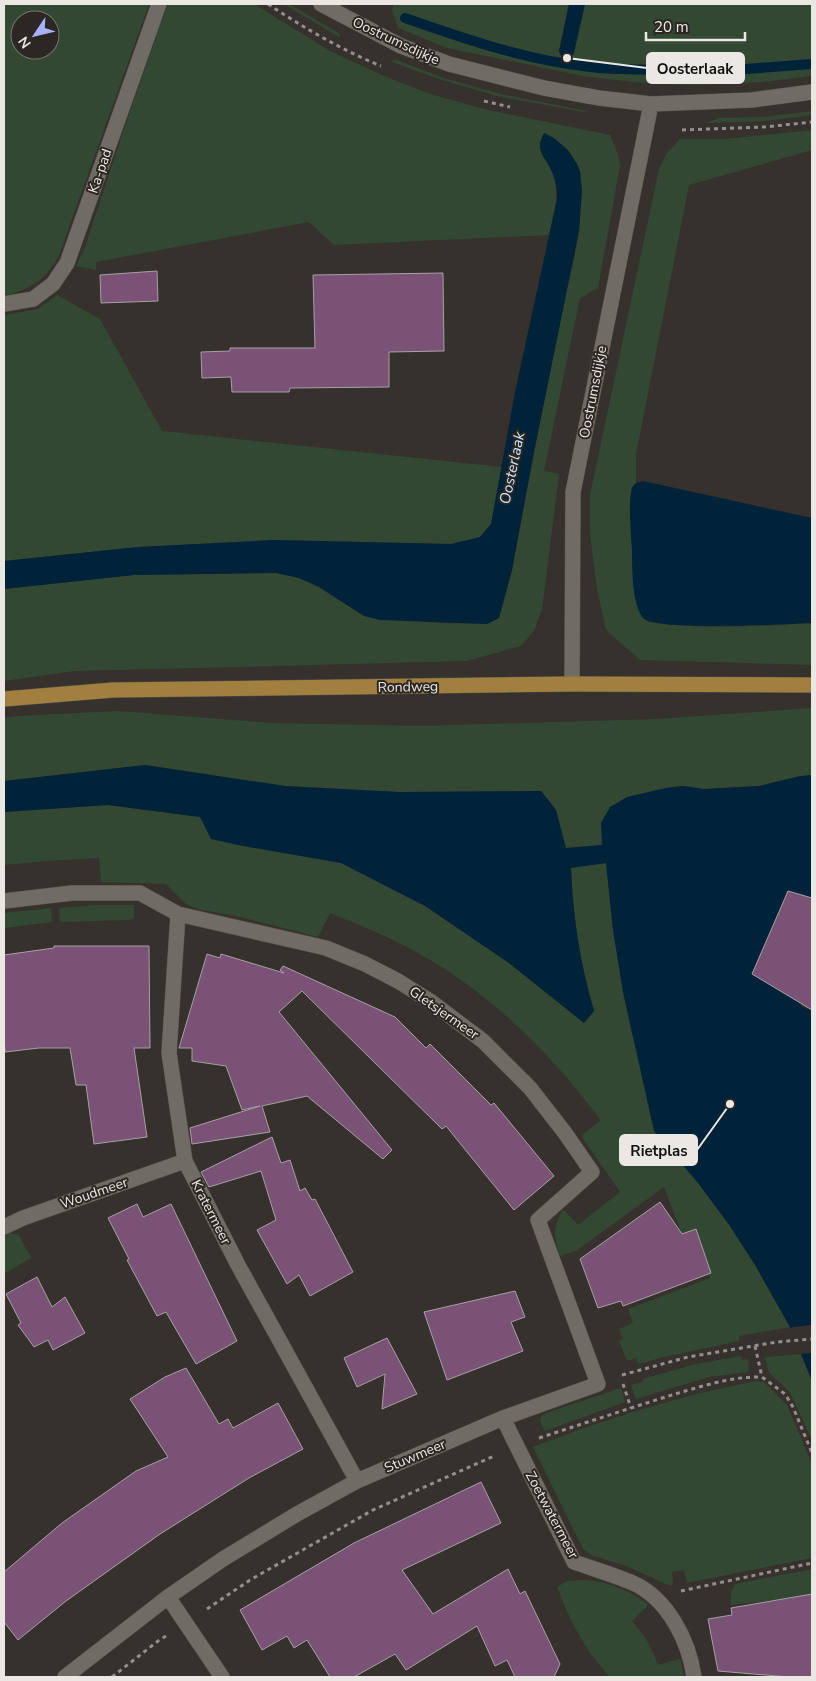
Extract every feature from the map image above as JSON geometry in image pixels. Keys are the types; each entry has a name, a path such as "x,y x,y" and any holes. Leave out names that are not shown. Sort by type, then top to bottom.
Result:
{"main road":[{"name":"Rondweg","path":"4,699 113,690 572,684 812,685"}],"street":[{"name":"Ka-pad","path":"4,304 32,299 53,284 67,263 159,4"},
{"name":"Oostrumsdijkje","path":"321,4 401,46 449,64 544,88 599,98 651,104 752,100 812,92"},
{"name":"Oostrumsdijkje","path":"572,684 573,492 651,104"},
{"name":"Gletsjermeer","path":"4,901 72,893 140,893 178,914 326,948 365,964 398,981 430,1001 483,1041 530,1088 592,1172 538,1220 598,1384"},
{"name":"Kratermeer","path":"178,914 169,1053 185,1162 238,1265 358,1481"},
{"name":"Woudmeer","path":"4,1227 23,1218 185,1162"},
{"name":"Stuwmeer","path":"65,1677 168,1597 223,1559 297,1514 358,1481 502,1418 598,1384"},
{"name":"Zoetwatermeer","path":"502,1418 574,1562 634,1584 653,1597 664,1608 681,1634 691,1659 694,1677"},
{"path":"168,1597 222,1677"}],"path":[{"path":"631,1408 620,1376 688,1357 776,1342 812,1339"},
{"path":"755,1346 762,1377"},
{"path":"112,1677 158,1641 186,1625 220,1599 373,1510 516,1446 631,1408 704,1386 749,1376 762,1377 785,1394 793,1407 812,1453"},
{"path":"653,1597 812,1563"}],"green space":[{"path":"4,4 149,4 59,255 43,277 30,287 4,296"},
{"path":"168,4 254,4 330,51 382,75 430,94 488,110 610,135 618,154 620,166 598,288 580,298 544,471 559,474 542,609 534,631 521,646 467,661 75,671 4,681 4,589 134,575 276,573 299,578 319,587 364,616 438,623 487,624 499,618 512,570 554,348 579,231 582,191 580,172 541,153 553,174 556,192 556,202 549,235 334,245 309,222 96,262 96,270 76,266 84,250"},
{"path":"284,4 289,4 340,34 339,37"},
{"path":"394,4 569,4 559,51 561,56 565,58 580,25 585,4 812,4 812,76 761,82 701,85 654,84 588,77 447,48 398,28 392,10"},
{"path":"394,59 441,77 500,94 582,110 588,113 497,96 439,79 392,62"},
{"path":"812,111 812,115 765,121 706,123 719,118 764,117"},
{"path":"812,130 812,150 689,185 636,454 636,483 631,489 632,556 648,622 709,627 812,623 812,665 640,660 606,630 597,589 590,534 590,495 659,169 667,153 680,139 725,139"},
{"path":"57,295 100,319 162,431 502,467 491,524 480,537 451,544 274,540 138,547 4,561 4,315 38,309"},
{"path":"812,708 812,775 800,776 760,786 704,789 683,786 627,797 603,845 565,848 556,810 541,791 399,792 285,786 145,765 4,781 4,718 19,716 118,711 271,723 422,726 656,719"},
{"path":"108,805 200,817 238,845 341,863 425,906 509,963 584,1023 594,1011 578,940 573,904 571,867 606,863 613,930 632,1034 698,1183 730,1226 755,1265 790,1327 739,1336 739,1341 639,1364 636,1358 627,1361 619,1341 623,1339 619,1329 633,1323 628,1309 710,1278 692,1235 683,1237 664,1187 576,1251 560,1256 556,1243 555,1228 562,1211 565,1211 578,1225 620,1192 582,1137 583,1134 601,1120 545,1054 496,1007 442,967 389,938 330,913 318,937 236,916 197,909 186,904 166,884 101,882 99,858 4,865 4,812"},
{"path":"95,905 134,905 134,918 129,920 60,922 59,908"},
{"path":"51,908 52,922 4,928 4,913"},
{"path":"10,1233 19,1235 31,1258 4,1274 4,1236"},
{"path":"801,1354 812,1381 812,1440 789,1391 769,1373 765,1357"},
{"path":"741,1356 742,1360 748,1359 748,1372 709,1377 636,1399 631,1385 643,1382 642,1379 696,1364"},
{"path":"757,1381 765,1383 787,1405 812,1464 812,1558 687,1583 684,1570 672,1572 673,1585 668,1585 624,1565 593,1556 583,1549 533,1447 644,1409 700,1393"},
{"path":"621,1388 625,1402 545,1431 540,1421 541,1416 546,1413"},
{"path":"812,1569 812,1596 731,1605 731,1593 735,1584"},
{"path":"567,1581 600,1582 616,1587 647,1603 647,1606 632,1621 647,1642 658,1665 679,1659 684,1677 610,1677 579,1635 557,1587"}],"water":[{"path":"569,4 585,4 574,53 567,58 561,56 559,51"},
{"path":"544,133 554,138 568,150 580,171 582,191 579,231 512,570 499,618 487,624 380,620 364,616 319,587 299,578 276,573 134,575 4,589 4,561 138,547 274,540 451,544 480,537 491,524 515,392 557,199 554,178 540,149"},
{"path":"643,481 812,518 812,623 694,626 651,622 642,617 636,602 633,585 630,509 632,487 636,483"},
{"path":"145,765 285,786 399,792 541,791 556,810 566,848 602,845 601,823 610,807 627,797 683,786 704,789 759,786 812,775 812,898 786,891 787,894 751,972 801,1003 801,1006 812,1011 812,1381 790,1327 755,1265 730,1226 698,1183 654,1131 623,992 613,930 606,863 571,868 573,905 578,940 594,1011 584,1023 509,963 425,906 341,863 211,839 200,817 108,805 4,812 4,781"}],"pier":[{"path":"812,1325 812,1353 798,1354 787,1328"}],"building":[{"path":"157,271 158,301 101,303 100,275"},
{"path":"443,273 444,351 389,352 389,387 290,388 289,392 232,392 231,377 202,378 201,352 230,351 230,348 315,348 313,275"},
{"path":"788,891 812,898 812,1010 752,974"},
{"path":"54,946 149,946 150,1048 134,1048 147,1137 94,1144 86,1085 76,1085 70,1048 39,1048 5,1052 4,955 54,948"},
{"path":"207,954 220,958 221,954 284,973 280,970 283,966 395,1017 426,1048 430,1044 491,1105 494,1103 554,1176 514,1210 446,1126 442,1129 302,991 279,1012 392,1150 383,1159 307,1096 262,1106 270,1132 192,1144 190,1128 260,1106 242,1110 226,1066 192,1061 192,1048 179,1048"},
{"path":"272,1137 281,1163 290,1160 300,1191 305,1188 312,1200 315,1199 353,1272 310,1296 299,1275 287,1284 257,1230 276,1220 261,1171 209,1187 201,1172"},
{"path":"660,1202 682,1234 696,1229 711,1273 623,1306 621,1301 598,1308 580,1259"},
{"path":"137,1204 143,1217 171,1204 237,1341 196,1364 166,1312 157,1316 127,1260 129,1259 108,1218"},
{"path":"37,1277 52,1307 65,1297 85,1333 53,1350 48,1340 34,1347 18,1325 21,1323 6,1294"},
{"path":"515,1291 525,1317 511,1322 523,1351 447,1380 424,1312"},
{"path":"387,1338 417,1394 382,1409 385,1374 357,1387 344,1358"},
{"path":"186,1368 219,1424 228,1419 233,1428 278,1403 303,1449 249,1478 160,1534 66,1601 18,1640 4,1622 4,1572 62,1523 136,1471 168,1457 130,1399 165,1377"},
{"path":"481,1482 501,1523 402,1570 433,1614 508,1569 520,1594 525,1591 560,1664 554,1677 515,1677 507,1660 495,1666 477,1626 406,1670 395,1654 354,1677 330,1677 307,1640 294,1648 287,1636 262,1650 240,1610 354,1543"},
{"path":"812,1594 812,1677 718,1671 708,1619 732,1615 731,1608"}],"waterway":[{"path":"405,18 496,48 566,64 617,69 697,70"},
{"path":"746,69 812,64"}],"place":[{"name":"Oosterlaak","path":"567,58"},
{"name":"Rietplas","path":"730,1104"}]}
